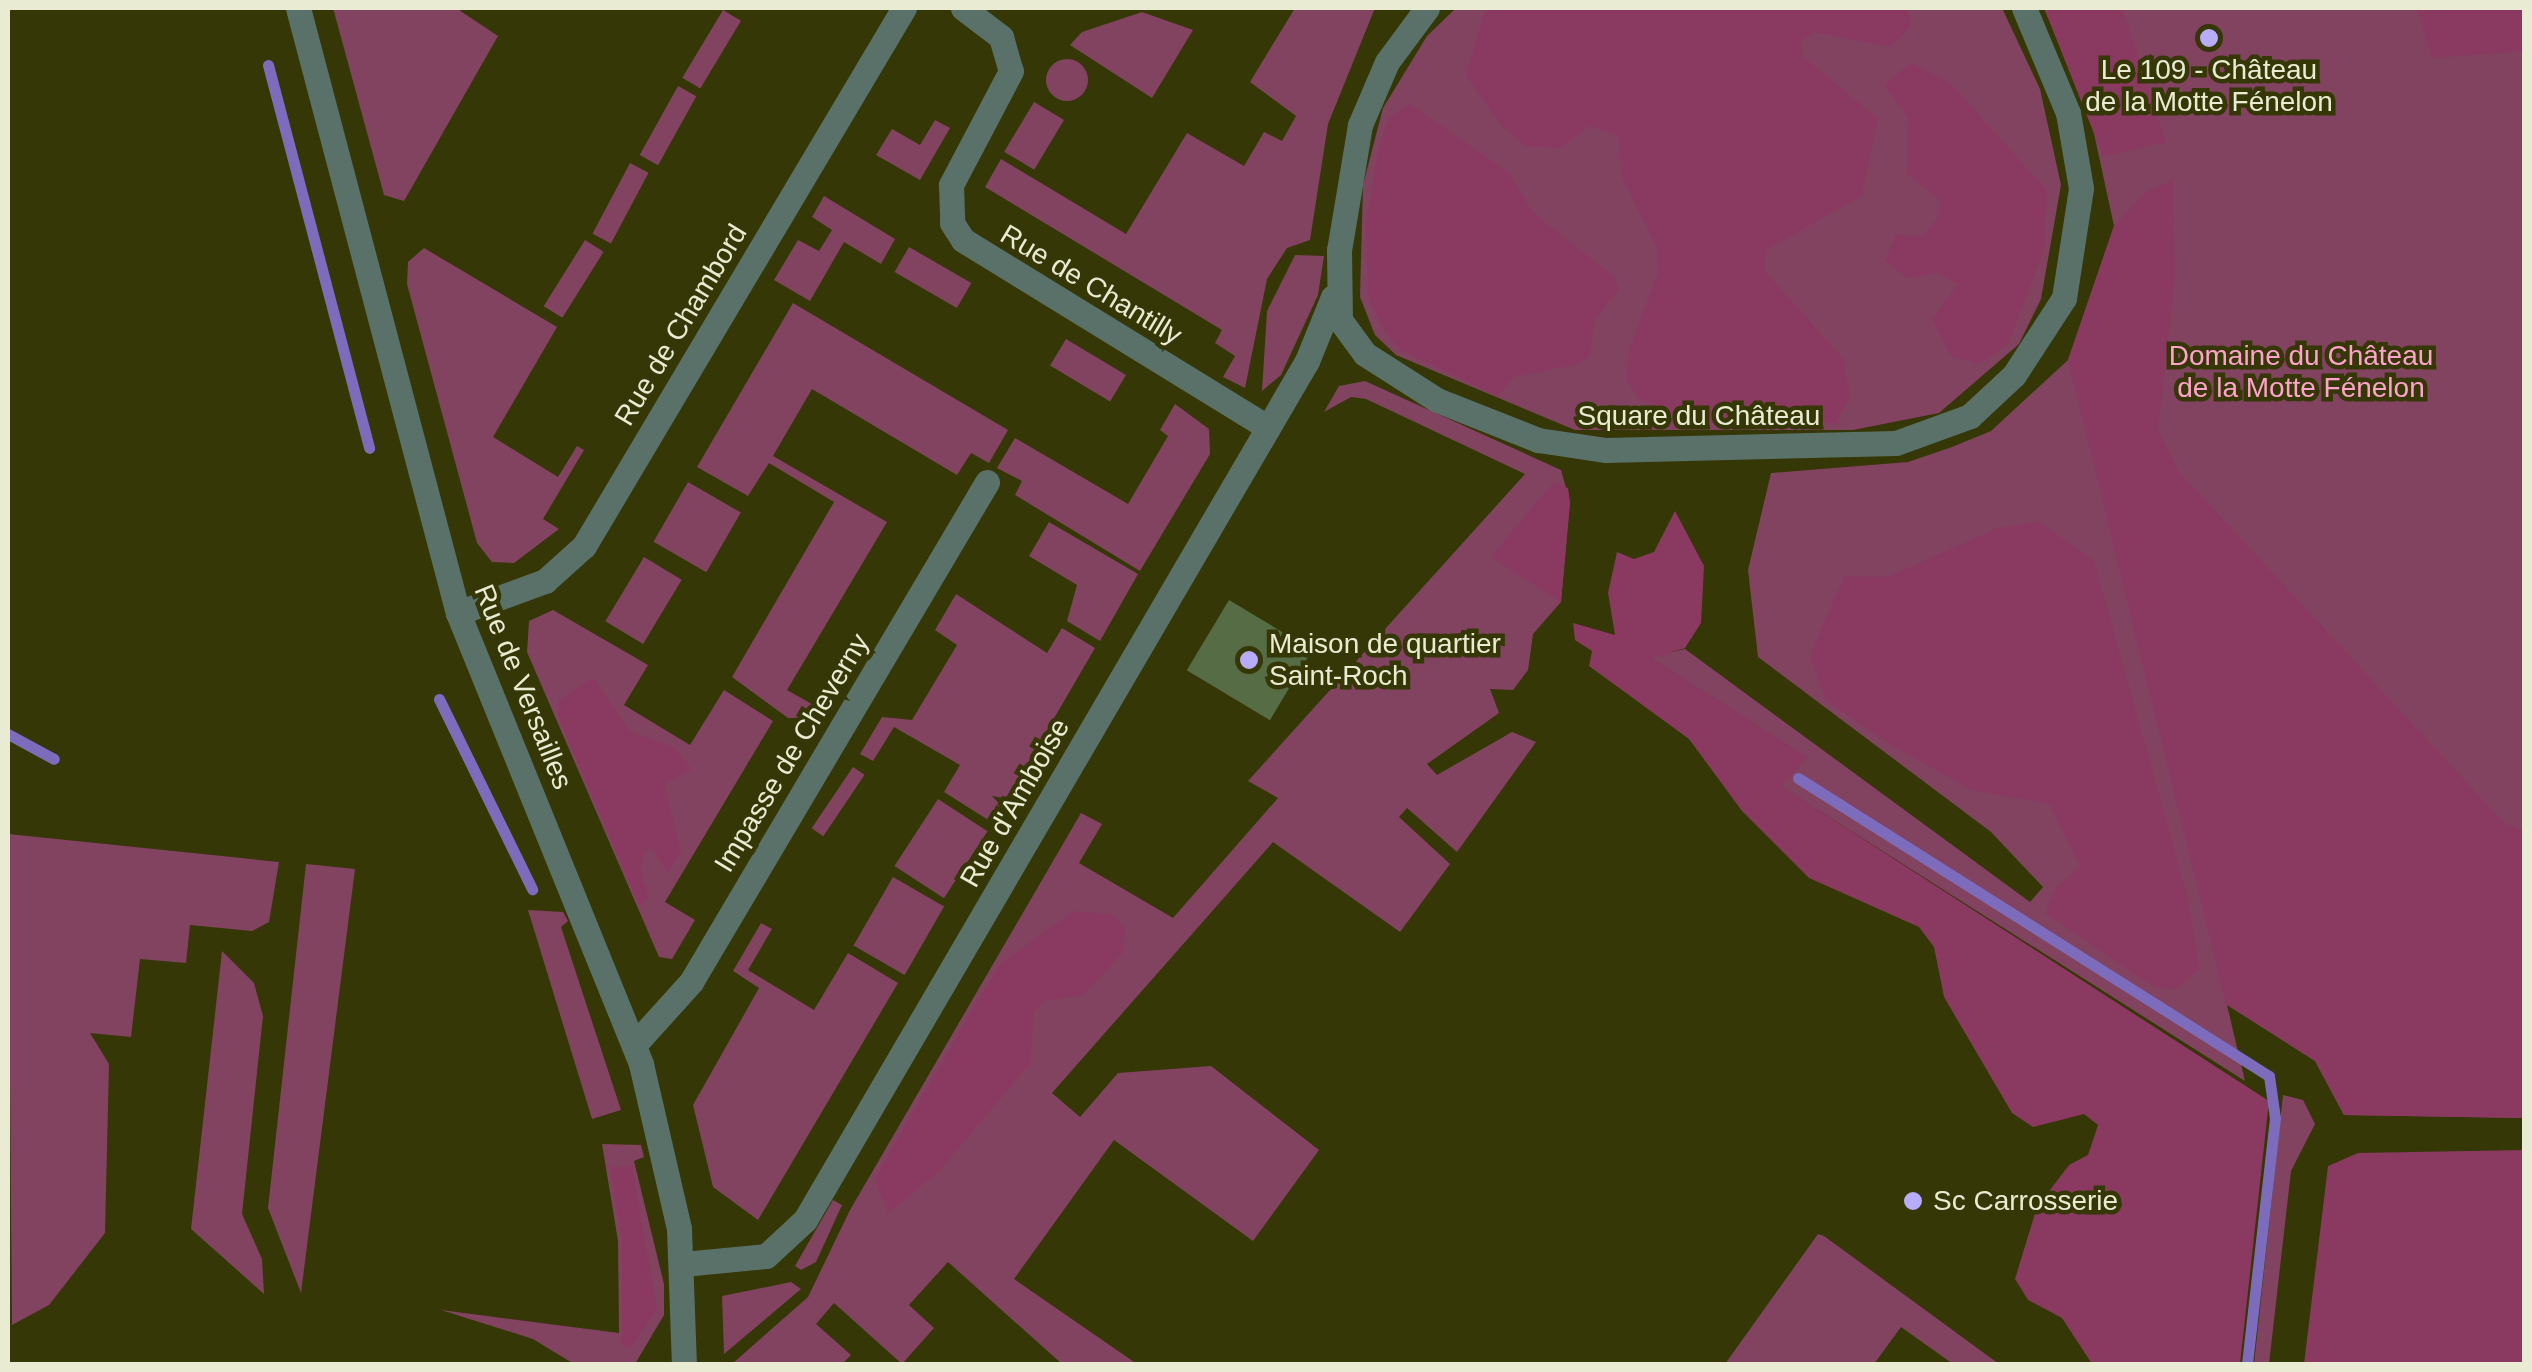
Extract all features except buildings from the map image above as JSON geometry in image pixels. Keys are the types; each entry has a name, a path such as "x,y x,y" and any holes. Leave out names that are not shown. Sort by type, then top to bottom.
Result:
{"street":[{"name":"Rue de Versailles","path":"298,8 458,613 634,1044 683,1264 684,1364"},
{"name":"Rue de Chambord","path":"458,613 546,581 584,546 904,8"},
{"name":"Rue de Chantilly","path":"963,8 1002,38 1011,71 951,185 952,223 963,240 1268,428"},
{"name":"Square du Château","path":"1427,8 1387,62 1360,125 1335,292 1349,338 1386,371 1538,440 1606,450 1866,446 1942,430 1982,406 2031,355 2056,318 2073,265 2077,151 2024,8"},
{"name":"Rue d'Amboise","path":"683,1264 766,1256 806,1220 1322,334 1335,292"},
{"name":"Impasse de Cheverny","path":"634,1044 691,982 987,482"}],"green space":[{"path":"333,8 456,8 498,36 404,201 384,195"},
{"path":"1295,8 1375,8 1328,124 1310,240 1287,248 1267,279 1245,388 1223,377 1235,356 1215,343 1222,330 985,187 1001,159 1126,234 1187,133 1244,166 1264,132 1282,141 1296,116 1250,82"},
{"path":"1456,8 2002,8 2040,89 2061,185 2041,299 2019,344 1939,413 1853,430 1575,430 1396,355 1375,335 1360,297 1363,185 1383,108 1427,36"},
{"name":"Domaine du Château de la Motte Fénelon","path":"2044,8 2524,8 2524,1118 2344,1115 2315,1061 2227,1005 2245,1081 1780,786 1806,757 1649,657 1685,649 2030,902 2043,887 1991,832 1758,657 1748,570 1771,473 1908,462 1952,447 1991,431 2068,360 2114,226 2090,115"},
{"path":"723,10 741,21 700,89 682,78"},
{"path":"1142,12 1193,30 1152,98 1070,45 1082,32"},
{"path":"1067,59 1082,65 1088,80 1082,95 1067,101 1052,95 1046,80 1052,65"},
{"path":"678,86 696,96 658,165 640,155"},
{"path":"1034,102 1064,120 1034,170 1004,152"},
{"path":"935,120 950,128 920,180 876,155 892,129 920,145"},
{"path":"630,163 649,173 611,243 592,234"},
{"path":"824,196 895,239 881,264 844,242 810,301 774,280 798,240 819,251 832,230 812,217"},
{"path":"585,240 604,252 562,318 544,306"},
{"path":"909,247 971,283 957,308 894,272"},
{"path":"424,248 557,327 493,437 558,477 577,446 584,450 543,519 559,529 514,563 492,562 477,543 407,284 408,262"},
{"path":"1295,255 1324,256 1318,295 1281,375 1262,391 1267,311"},
{"path":"793,303 1008,430 989,463 971,453 957,475 812,389 773,456 887,522 787,690 817,707 811,718 788,718 732,677 834,502 769,463 748,496 697,467"},
{"path":"1066,339 1126,375 1110,402 1050,366"},
{"path":"1365,381 1561,470 1570,502 1561,602 1533,634 1528,670 1513,690 1490,689 1499,713 1427,764 1437,775 1512,732 1536,742 1457,852 1407,808 1399,817 1450,864 1400,932 1273,842 1052,1093 1080,1117 1118,1073 1211,1066 1319,1150 1253,1241 1114,1140 1014,1279 1137,1364 1062,1364 948,1262 909,1305 934,1328 902,1364 834,1303 816,1324 851,1355 842,1364 732,1364 808,1297 850,1210 1081,813 1102,824 1079,863 1173,918 1278,798 1248,781 1525,474 1366,399 1351,397 1324,412 1339,386"},
{"path":"1175,404 1209,429 1210,454 1140,571 1015,495 1022,481 997,468 1015,438 1128,504 1168,436 1160,430"},
{"path":"688,482 741,512 706,572 654,542"},
{"path":"1049,522 1138,574 1100,641 1067,621 1077,585 1029,556"},
{"path":"644,557 682,580 643,644 605,621"},
{"path":"956,594 1047,653 1062,628 1095,648 993,823 944,792 960,765 894,727 873,761 860,754 882,717 912,720 957,645 935,630"},
{"path":"553,610 648,665 624,705 690,745 724,690 773,721 665,902 695,920 672,959 659,957 527,652 529,621"},
{"path":"853,767 865,775 823,836 812,828"},
{"path":"938,799 987,831 944,898 894,866"},
{"path":"8,834 279,862 269,922 252,931 190,925 186,963 140,959 131,1037 90,1033 109,1064 105,1233 49,1305 12,1325"},
{"path":"306,864 355,869 301,1293 268,1208"},
{"path":"893,877 944,906 905,975 854,945"},
{"path":"528,910 563,912 568,921 561,927 621,1110 592,1119"},
{"path":"761,923 772,929 748,970 814,1010 848,953 898,983 758,1220 713,1187 693,1105 759,988 733,971"},
{"path":"222,951 254,983 263,1016 242,1214 262,1259 264,1294 191,1229"},
{"path":"2283,1095 2303,1100 2315,1124 2291,1171 2269,1364 2254,1364"},
{"path":"602,1144 641,1145 644,1157 634,1161 664,1284 664,1315 635,1364 574,1364 533,1339 441,1310 619,1333 618,1241"},
{"path":"833,1200 842,1205 816,1262 801,1270 795,1266"},
{"path":"1818,1234 1999,1364 1953,1364 1901,1327 1874,1364 1725,1364"},
{"path":"791,1282 801,1289 724,1354 722,1296"}],"shaded area":[{"path":"1486,8 1907,8 1911,25 1890,47 1814,32 1801,41 1802,56 1878,119 1861,196 1766,250 1765,271 1843,359 1850,396 1836,423 1686,422 1638,398 1626,379 1629,351 1658,273 1657,248 1622,177 1618,135 1589,126 1559,148 1525,146 1500,124 1466,75"},
{"path":"2044,8 2122,8 2166,142 2103,156"},
{"path":"2417,8 2524,8 2524,51 2432,58"},
{"path":"1911,63 1949,82 2047,191 2045,247 2008,344 1978,364 1950,355 1932,319 1958,284 1937,273 1908,278 1885,261 1896,235 1924,236 1940,214 1940,200 1907,174 1908,117 1884,85"},
{"path":"1410,104 1509,173 1533,213 1613,276 1619,289 1595,319 1589,356 1578,364 1514,377 1497,396 1401,350 1385,332 1369,300 1366,225 1379,145 1390,117"},
{"path":"2173,180 2175,277 2158,429 2179,472 2505,824 2524,831 2524,1118 2344,1115 2315,1061 2226,1004 2068,360 2114,226 2146,192"},
{"path":"1553,483 1568,488 1570,502 1561,602 1491,557"},
{"path":"1675,511 1704,566 1701,623 1685,648 1651,658 1807,757 1781,786 2269,1101 2240,1364 2092,1364 2062,1318 2028,1300 2015,1279 2037,1207 2069,1165 2088,1155 2098,1125 2084,1114 2033,1127 2012,1113 1944,997 1934,947 1919,927 1809,878 1742,811 1689,739 1589,666 1592,651 1575,640 1573,623 1615,635 1608,593 1617,552 1634,559 1654,552"},
{"path":"2039,522 2094,561 2188,899 2199,969 2175,989 2154,987 2045,913 2055,889 2080,866 2049,804 1972,790 1888,743 1826,700 1810,656 1844,576 1888,577 1998,528"},
{"path":"593,678 630,731 676,748 691,769 664,784 681,852 668,872 650,847 645,851 640,869 648,896 640,907 558,716 559,700"},
{"path":"1074,911 1113,915 1125,928 1123,952 1083,995 1043,1001 1034,1013 1030,1063 940,1170 888,1213 875,1178 1001,963"},
{"path":"2524,1150 2524,1364 2304,1364 2328,1166 2358,1153"},
{"path":"632,1166 657,1309 630,1349 622,1345 622,1240 610,1167"}],"waterway":[{"path":"268,65 369,448"},
{"path":"439,699 532,889"},
{"path":"8,734 54,759"},
{"path":"1798,778 2269,1076 2275,1118 2247,1364"}],"place":[{"name":"Le 109 - Château de la Motte Fénelon","path":"2209,38"},
{"name":"Maison de quartier Saint-Roch","path":"1249,660"},
{"name":"Sc Carrosserie","path":"1913,1201"}]}
